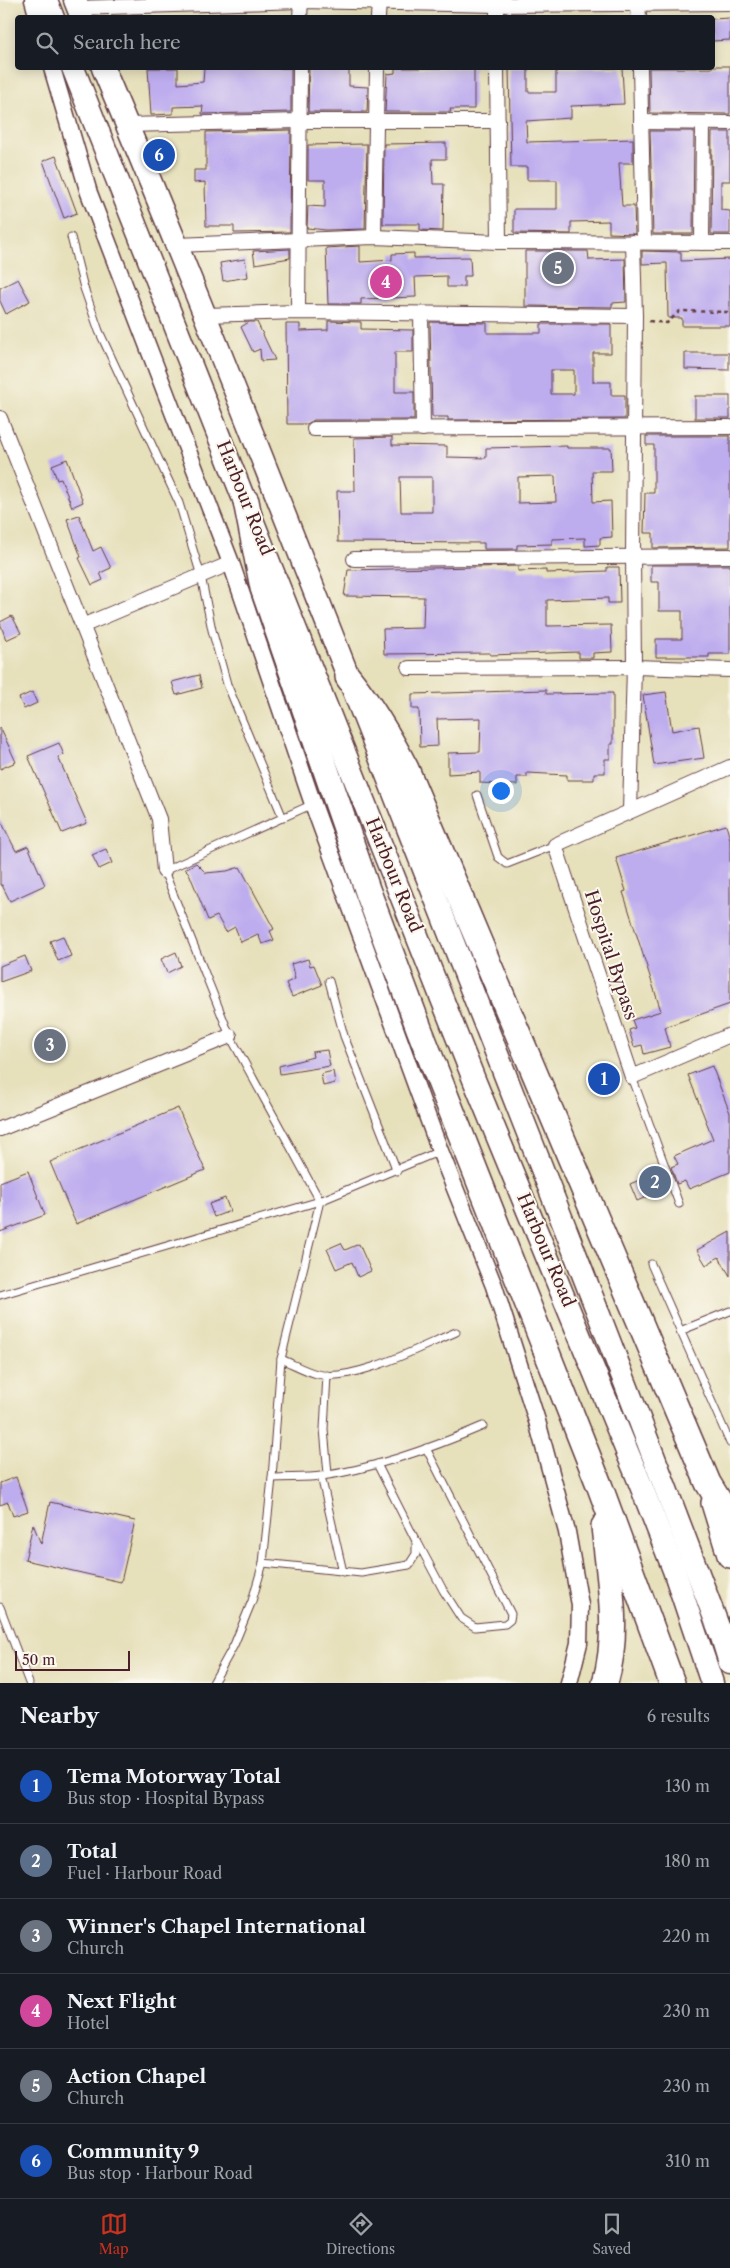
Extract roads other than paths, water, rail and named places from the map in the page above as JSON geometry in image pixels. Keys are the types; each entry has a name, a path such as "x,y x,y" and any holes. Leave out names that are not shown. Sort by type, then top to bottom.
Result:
{"highway":[{"path":"46,0 52,15"},
{"name":"Harbour Road","path":"74,70 435,979 642,1487 692,1622 712,1683"},
{"name":"Harbour Road","path":"104,70 205,314 463,965 630,1392 730,1664"},
{"path":"246,501 263,588 365,883 420,1031 600,1487 672,1683"},
{"path":"348,677 367,701 406,769 708,1483 730,1556"},
{"path":"708,1483 730,1519"},
{"path":"600,1487 614,1620 610,1664 605,1683"}],"street":[{"path":"33,0 37,15"},
{"path":"300,15 301,1"},
{"path":"78,9 301,1 379,7 497,8 564,2 730,3"},
{"path":"638,2 639,15"},
{"name":"Harbour Road","path":"53,70 88,193 231,563 313,804 440,1151 494,1286 537,1421 567,1532 580,1605 579,1643 569,1683"},
{"path":"298,312 300,70"},
{"path":"374,238 377,70"},
{"path":"497,70 499,242"},
{"path":"630,810 634,667 634,428 641,122 640,70"},
{"path":"127,125 299,121 498,121"},
{"path":"641,122 730,123"},
{"path":"702,243 703,123"},
{"path":"177,245 374,238 499,242 730,243"},
{"path":"205,314 298,312 636,316"},
{"path":"420,314 423,429"},
{"path":"0,418 159,819 164,871"},
{"path":"314,429 730,427"},
{"path":"354,559 633,555 730,556"},
{"path":"82,626 231,563"},
{"path":"409,668 634,667 730,670"},
{"path":"555,845 730,767"},
{"name":"Hospital Bypass","path":"555,845 632,1077"},
{"path":"632,1077 730,1035"},
{"path":"0,1129 230,1036"}],"lane":[{"path":"71,237 84,288 99,331 179,503 202,576 212,630 227,684 283,818"},
{"path":"477,795 498,857 507,864 555,845"},
{"path":"212,1683 234,1645 252,1601 263,1563 281,1359 320,1201 230,1036 164,871 313,804"},
{"path":"329,981 344,1036 397,1170"},
{"name":"Hospital Bypass","path":"632,1077 679,1204"},
{"path":"0,1295 320,1201 440,1151"},
{"path":"651,1264 730,1443"},
{"path":"680,1330 730,1311"},
{"path":"281,1359 317,1374 337,1376 356,1373 456,1332"},
{"path":"327,1375 324,1429 325,1475 343,1572"},
{"path":"272,1478 325,1475 377,1464 483,1426"},
{"path":"377,1464 416,1541 461,1618 475,1627 505,1624 510,1620 511,1614 426,1448"},
{"path":"263,1563 361,1573 408,1565 416,1554 416,1541"},
{"path":"0,1607 29,1683"}],"place":[{"name":"Community 9","path":"159,155"},
{"name":"Action Chapel","path":"558,268"},
{"name":"Next Flight","path":"386,282"},
{"name":"Winner's Chapel International","path":"50,1045"},
{"name":"Tema Motorway Total","path":"604,1079"},
{"name":"Total","path":"655,1182"}]}
